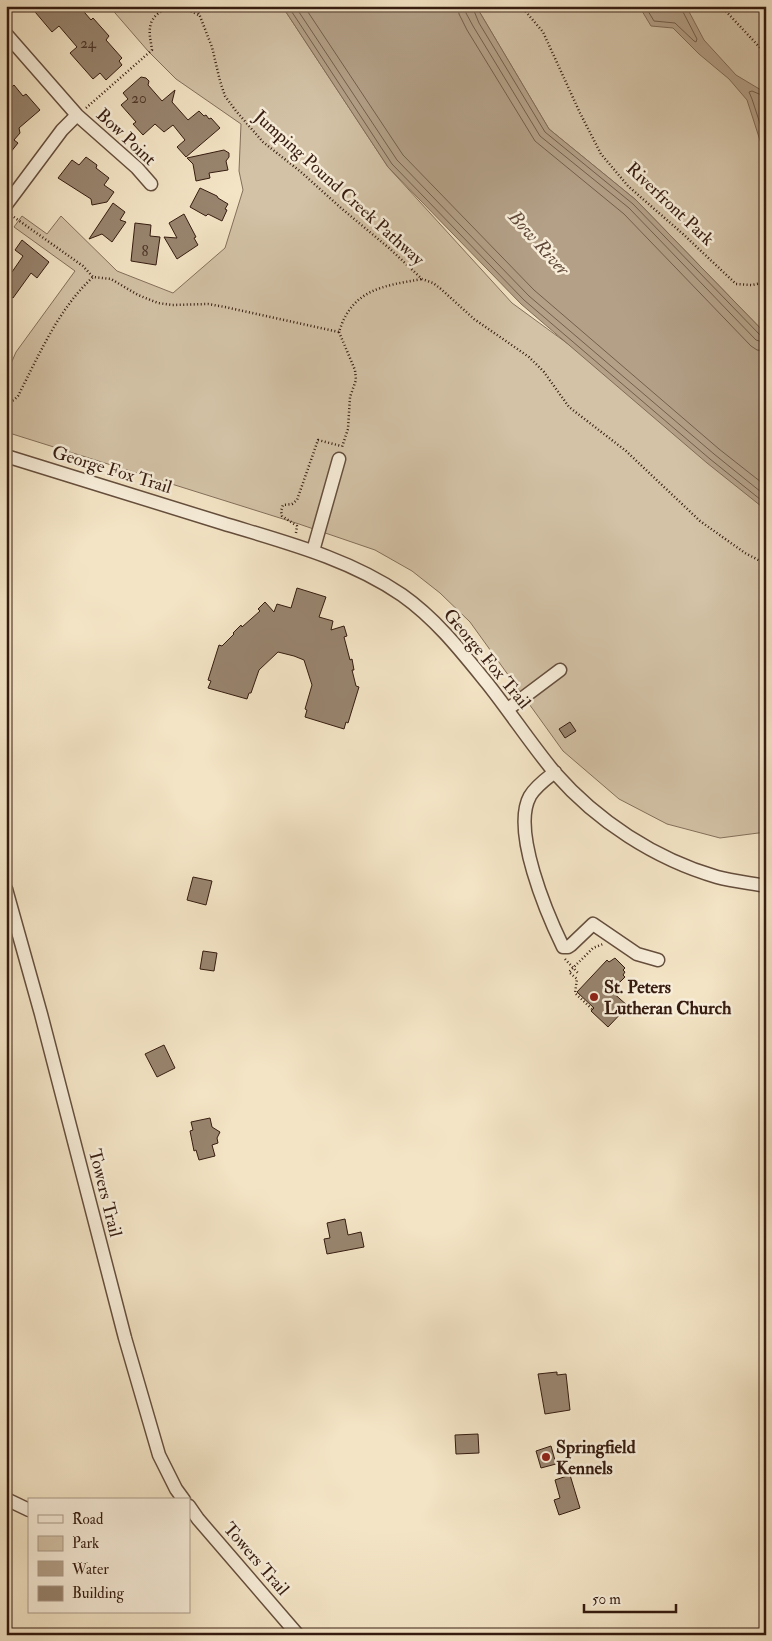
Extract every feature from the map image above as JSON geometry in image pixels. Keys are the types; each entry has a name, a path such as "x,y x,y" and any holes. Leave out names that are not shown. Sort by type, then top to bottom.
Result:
{"street":[{"name":"Bow Point","path":"6,34 77,115 137,168 151,184"},
{"path":"9,211 62,130 77,115"},
{"path":"313,551 341,453"},
{"name":"George Fox Trail","path":"6,456 313,551 364,572 403,596 435,623 463,653 554,772 598,815 637,842 675,862 718,877 766,886"},
{"path":"508,710 560,670"},
{"path":"554,772 543,781 530,797 526,813 526,840 530,863 554,928 563,946 568,947 593,924 637,954 658,960"},
{"name":"Towers Trail","path":"6,889 41,1014 125,1338 159,1455 183,1498"},
{"path":"6,1499 28,1510"},
{"name":"Towers Trail","path":"191,1512 298,1635"}],"path":[{"name":"Jumping Pound Creek Pathway","path":"196,6 212,47 222,89 236,111 270,149 301,172 422,279 441,289 474,319 529,357 544,372 569,407 626,451 700,521 745,553 766,564"},
{"name":"Riverfront Park","path":"521,6 542,32 580,113 602,154 628,186 736,284 766,282"},
{"path":"721,6 766,54"},
{"path":"77,115 152,50 149,36 153,19 162,12 179,7 195,12 200,16"},
{"path":"9,211 82,266 93,277 111,280 138,295 172,305 208,304 225,307 339,332 356,370 356,380 350,397 348,428 341,453 318,440 297,500 292,504 283,505 282,516 297,526 293,545"},
{"path":"6,403 18,396 38,357 73,298 93,277"},
{"name":"Jumping Pound Creek Pathway","path":"339,332 348,311 363,295 389,286 422,279"},
{"path":"592,1010 575,993 577,980 569,972 593,948 607,943"},
{"path":"568,947 565,959 578,973"}],"green space":[{"path":"109,6 282,6 388,167 512,303 668,417 766,504 766,832 720,838 667,824 619,799 563,751 470,622 440,593 412,571 375,550 299,524 6,432 6,375 16,352 75,271 14,227 22,216 47,234 61,216 117,271 173,293 225,248 243,190 239,171 241,124 176,79 148,51"},
{"path":"476,6 766,6 766,334 636,200 549,129"}],"water":[{"name":"Bow River","path":"282,6 476,6 549,129 636,200 766,334 766,510 707,463 521,304 388,167"},
{"path":"639,6 686,6 704,40 736,75 766,93 766,159 747,100 729,79 699,54 673,28 651,26"}],"building":[{"path":"30,6 79,6 109,36 106,40 122,58 119,61 122,65 106,80 100,73 93,79 70,53 77,47 59,26 52,32"},
{"path":"141,77 149,81 148,85 162,101 175,90 172,102 188,120 199,111 209,119 211,118 220,128 186,157 177,147 185,140 173,125 164,132 155,124 143,135 133,124 136,122 121,105 128,99 123,93"},
{"path":"14,85 23,96 26,94 40,110 19,128 20,133 14,140 18,143 6,158 6,92"},
{"path":"224,150 229,153 226,161 228,170 209,173 210,178 196,181 193,164 187,158"},
{"path":"86,157 97,165 96,168 109,178 104,185 114,192 107,202 92,205 91,199 58,178 72,160 79,165"},
{"path":"200,188 228,204 222,221 208,214 206,216 190,207"},
{"path":"113,203 125,212 120,220 126,222 112,242 102,234 89,239"},
{"path":"184,214 198,245 177,259 164,237 177,238 169,223"},
{"path":"135,223 151,225 150,236 160,237 156,265 131,261"},
{"path":"22,240 49,262 37,278 31,273 13,298 6,293 6,268 12,272 23,256 15,250"},
{"path":"297,588 326,597 319,617 333,621 331,630 344,626 347,636 344,637 354,670 352,670 356,686 359,687 348,723 346,722 344,729 305,717 307,710 305,709 312,685 304,660 294,656 278,652 259,670 247,699 208,688 211,681 208,680 219,645 222,646 241,625 242,627 260,611 258,609 265,602 274,612 277,604 291,608"},
{"path":"570,722 576,731 565,738 559,729"},
{"path":"193,877 212,881 206,905 187,900"},
{"path":"203,951 217,953 214,971 200,969"},
{"name":"St. Peters Lutheran Church","path":"615,958 625,968 623,975 625,977 611,991 628,1006 608,1027 591,1011 594,1008 577,992 607,960 609,962"},
{"path":"164,1045 175,1068 157,1077 145,1054"},
{"path":"210,1118 212,1127 220,1132 217,1138 218,1143 212,1145 215,1156 199,1160 196,1150 194,1151 190,1131 193,1130 191,1122"},
{"path":"345,1219 348,1235 361,1232 364,1247 327,1254 324,1239 330,1238 327,1223"},
{"path":"557,1372 557,1375 566,1374 570,1410 545,1414 538,1374"},
{"path":"478,1434 479,1453 456,1454 455,1435"},
{"name":"Springfield Kennels","path":"551,1446 556,1464 541,1468 536,1451"},
{"path":"570,1475 580,1508 559,1515 554,1500 560,1498 555,1480"}],"place":[{"name":"St. Peters Lutheran Church","path":"594,997"},
{"name":"Springfield Kennels","path":"546,1457"}]}
